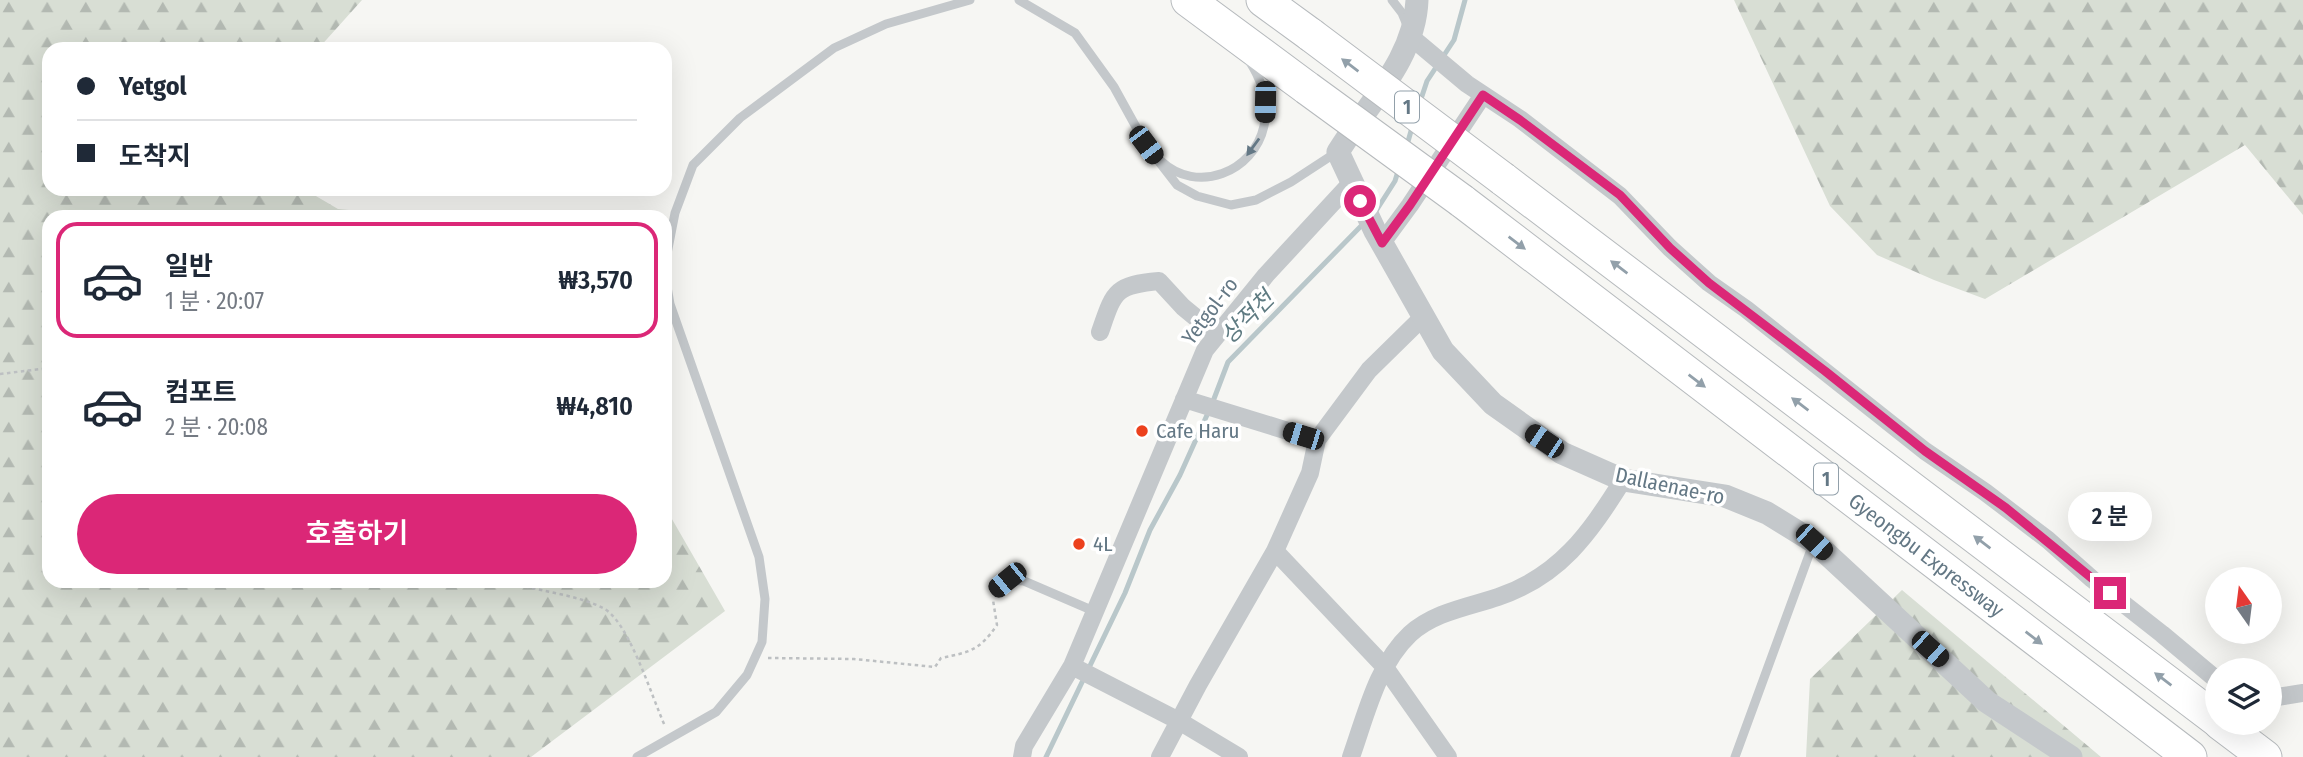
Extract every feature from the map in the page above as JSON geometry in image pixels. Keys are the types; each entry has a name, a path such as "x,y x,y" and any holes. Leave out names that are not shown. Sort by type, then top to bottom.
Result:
{"highway":[{"name":"1","path":"1188,0 1219,23"},
{"name":"1","path":"1263,0 2205,711"},
{"name":"Gyeongbu Expressway","path":"1219,23 1462,201 2190,757"},
{"name":"1","path":"2236,735 2265,757"}],"street":[{"path":"1355,192 1338,152 1398,64 1411,37 1417,0"},
{"path":"1411,37 1467,84 1620,195 1670,248 1709,283 1790,343 1925,451 2037,532 2205,670"},
{"path":"1378,237 1410,205 1483,95"},
{"name":"Dallaenae-ro","path":"1355,192 1443,351 1493,404 1562,453 1623,480 1725,496 1767,513 1814,542 1987,702 2071,757"},
{"name":"Yetgol-ro","path":"1022,757 1024,747 1072,666 1192,402 1205,349 1266,275 1355,192"},
{"path":"1100,332 1112,297 1133,284 1159,281 1183,307 1217,335"},
{"path":"1160,757 1275,551 1310,473 1317,440 1369,370 1423,317"},
{"path":"1192,402 1317,440"},
{"path":"1351,757 1384,666 1409,635 1429,619 1525,587 1568,556 1595,525 1623,480"},
{"path":"1275,551 1384,666 1448,757"},
{"path":"1072,666 1179,721 1239,757"},
{"path":"2282,696 2303,693"}],"lane":[{"path":"672,228 693,165 740,118 834,48 886,24 970,0"},
{"path":"1019,0 1074,33 1114,88 1146,145 1177,185 1197,196 1231,205 1256,200 1291,182 1338,152"},
{"path":"1392,0 1402,13 1411,37"},
{"path":"1146,145 1165,164 1181,174 1202,179 1226,173 1238,165 1260,139 1265,123 1261,84 1248,58 1219,23"},
{"path":"637,757 716,712 747,675 762,642 765,598 759,557 672,309"},
{"path":"1735,757 1814,542"},
{"path":"996,589 1007,580 1024,581 1096,611"}],"path":[{"path":"0,374 42,369"},
{"path":"532,588 590,603 606,610 617,620 634,648 649,691 671,738"},
{"path":"754,659 813,657 935,667 941,658 971,652 988,638 997,625 992,603 996,589"}],"green space":[{"path":"0,0 362,0 324,42 42,42 42,196 316,196 338,209 349,210 42,210 42,588 672,588 672,519 725,611 531,757 0,757"},
{"path":"1734,0 2303,0 2303,215 2245,145 1985,299 1934,280 1877,255 1830,206"},
{"path":"1902,590 2101,757 1806,757 1810,679"}],"waterway":[{"name":"상적천","path":"1420,102 1427,81 1454,40 1465,0"},
{"name":"상적천","path":"1407,145 1413,124"},
{"name":"상적천","path":"1374,214 1395,181 1399,168"},
{"name":"상적천","path":"1046,757 1125,593 1150,530 1180,475 1228,362 1364,223"}],"place":[{"name":"Cafe Haru","path":"1142,431"},
{"name":"4L","path":"1079,544"}],"route":[{"path":"1360,201 1382,243 1483,95 1620,195 1670,248 1709,283 1746,309 1925,451 2048,540 2110,593"}]}
